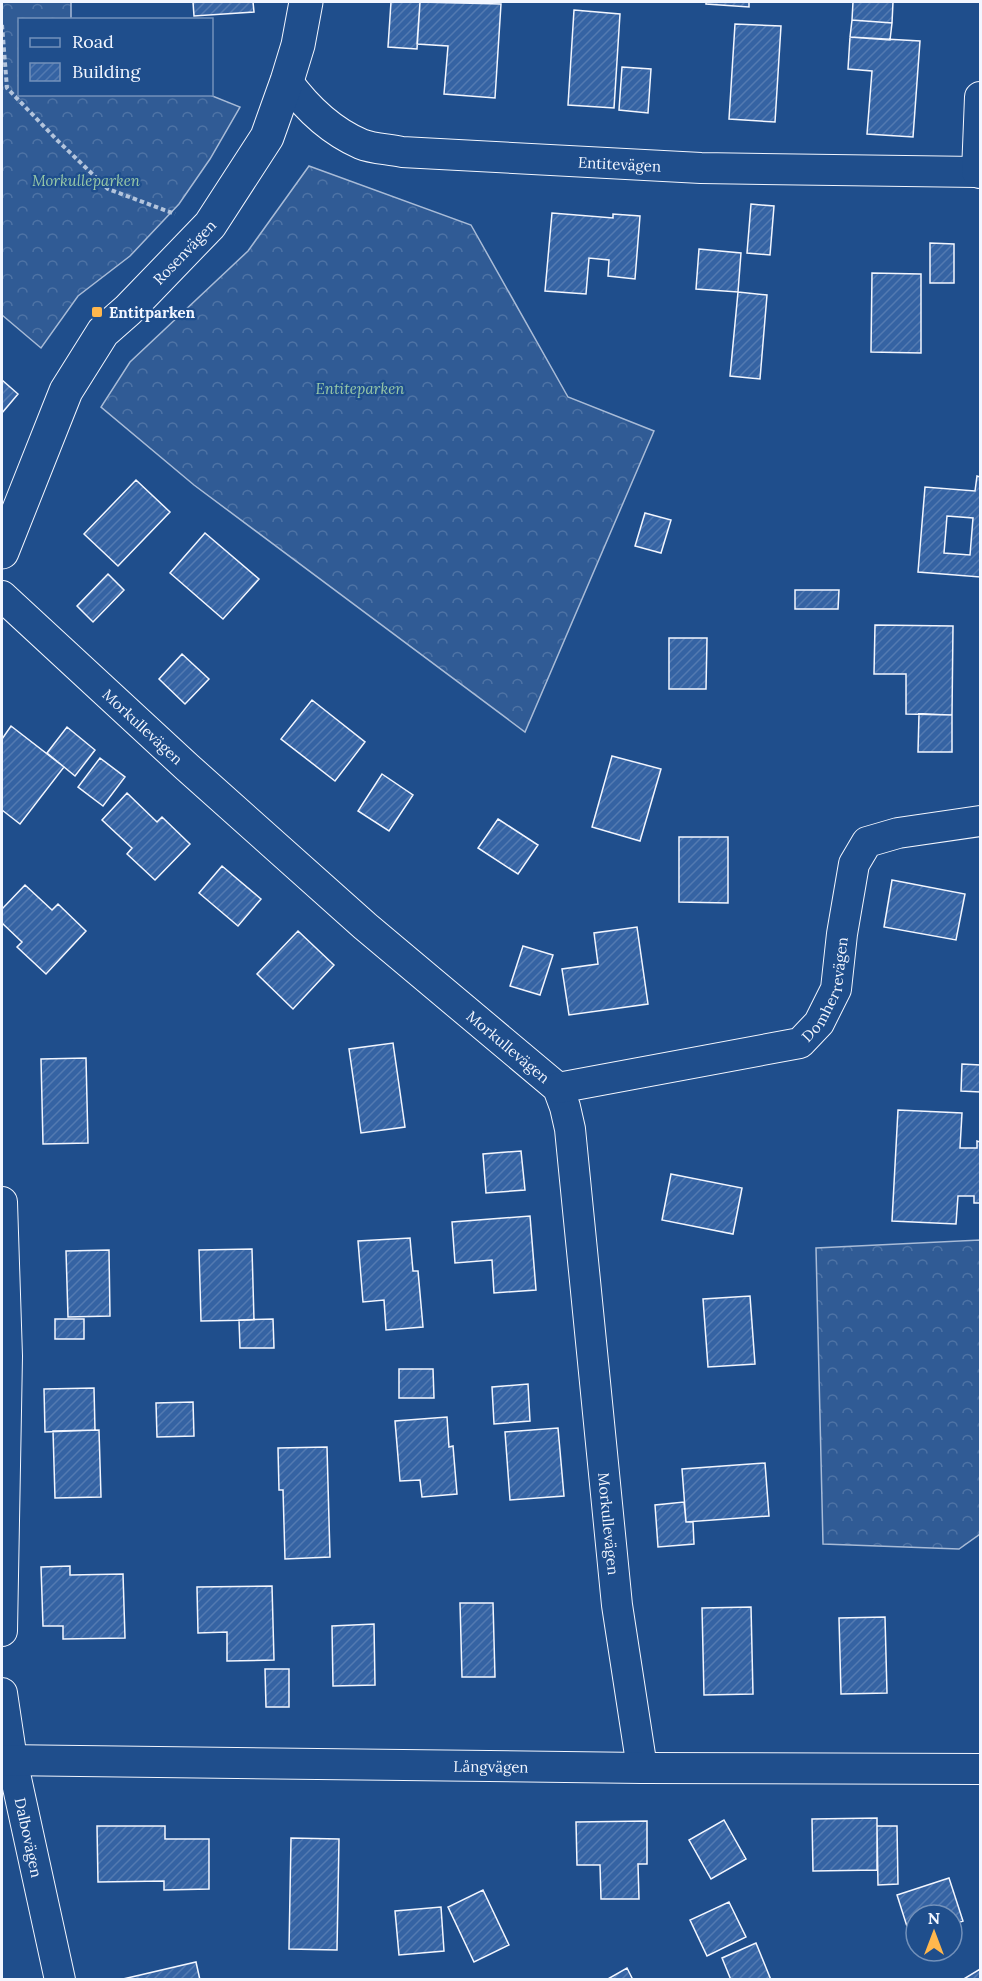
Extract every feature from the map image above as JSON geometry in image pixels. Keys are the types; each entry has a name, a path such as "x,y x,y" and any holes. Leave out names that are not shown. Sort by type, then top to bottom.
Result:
{"street":[{"name":"Rosenvägen","path":"2,552 66,391 103,332 128,310 210,225 267,137 298,45 306,2"},
{"name":"Entitevägen","path":"287,81 301,101 331,126 362,144 402,152 701,168 979,172"},
{"path":"979,172 981,97"},
{"name":"Morkullevägen","path":"2,596 187,767 365,926 558,1089 570,1129 616,1605 642,1768"},
{"name":"Domherrevägen","path":"558,1089 800,1043 819,1023 836,988 842,934 854,864 867,842 898,833 981,821"},
{"path":"2,1202 8,1356 2,1631"},
{"name":"Dalbovägen","path":"2,1694 7,1760 60,1980"},
{"name":"Långvägen","path":"7,1760 981,1770"}],"path":[{"path":"2,25 7,88 58,141 108,189 186,219 210,225"}],"green space":[{"name":"Morkulleparken","path":"2,2 71,2 71,18 18,18 18,96 212,96 240,107 210,159 179,204 130,256 78,296 41,348 2,315"},
{"name":"Entiteparken","path":"309,166 471,225 568,397 654,431 525,732 194,485 101,407 130,362 248,251"},
{"path":"980,1240 980,1534 959,1549 823,1544 816,1248"}],"building":[{"path":"193,2 253,2 254,12 194,16"},
{"path":"391,2 420,2 417,49 388,47"},
{"path":"420,2 501,4 495,98 444,94 448,46 417,44"},
{"path":"706,2 749,2 749,7 706,4"},
{"path":"853,2 893,2 892,23 852,20"},
{"path":"574,10 620,14 614,108 568,105"},
{"path":"852,20 892,23 890,40 850,37"},
{"path":"735,24 781,26 775,122 729,119"},
{"path":"850,37 920,41 913,137 867,134 872,71 848,69"},
{"path":"622,67 651,69 648,113 619,110"},
{"path":"751,204 774,206 770,255 747,253"},
{"path":"552,213 613,218 613,214 640,216 635,279 608,276 609,260 589,258 586,294 545,291"},
{"path":"930,243 954,244 954,283 930,283"},
{"path":"699,249 741,253 738,292 696,289"},
{"path":"872,273 921,274 921,353 871,352"},
{"path":"738,292 767,295 760,379 730,376"},
{"path":"2,380 18,394 2,413"},
{"path":"977,476 980,477 980,577 918,572 925,487 975,491","holes":["947,516 973,518 970,555 944,553"]},
{"path":"136,480 170,512 118,566 84,534"},
{"path":"645,513 671,520 661,553 635,546"},
{"path":"205,533 259,579 223,619 170,573"},
{"path":"108,574 124,590 93,622 77,606"},
{"path":"795,590 839,590 838,609 795,609"},
{"path":"875,625 953,626 952,715 906,714 906,674 874,674"},
{"path":"669,638 707,638 706,689 669,689"},
{"path":"182,654 209,679 185,704 159,679"},
{"path":"312,700 365,742 335,781 281,739"},
{"path":"919,714 952,715 952,752 918,752"},
{"path":"11,726 64,767 20,824 2,810 2,739"},
{"path":"67,727 95,750 75,776 47,753"},
{"path":"612,756 661,769 640,841 592,827"},
{"path":"100,758 125,777 103,806 78,787"},
{"path":"382,774 413,795 389,831 358,811"},
{"path":"127,793 157,822 162,817 190,844 155,880 127,854 132,848 102,820"},
{"path":"498,819 538,845 518,874 478,848"},
{"path":"679,837 728,837 728,903 679,902"},
{"path":"222,866 261,899 238,926 199,893"},
{"path":"892,880 965,894 956,940 884,927"},
{"path":"25,885 52,910 58,904 86,931 46,974 17,947 22,942 2,923 2,909"},
{"path":"637,927 648,1004 569,1015 562,969 598,964 594,933"},
{"path":"298,931 334,965 293,1009 257,974"},
{"path":"523,946 553,955 540,995 510,986"},
{"path":"393,1043 405,1127 361,1133 349,1049"},
{"path":"86,1058 88,1143 43,1144 41,1059"},
{"path":"962,1064 980,1065 980,1092 961,1091"},
{"path":"898,1110 962,1113 960,1148 977,1148 977,1141 980,1142 980,1203 974,1203 974,1196 958,1196 956,1224 892,1221"},
{"path":"521,1151 525,1190 486,1193 483,1154"},
{"path":"671,1174 742,1188 733,1234 662,1220"},
{"path":"530,1216 536,1290 494,1293 492,1260 455,1263 452,1222"},
{"path":"410,1238 413,1271 418,1271 423,1327 386,1330 384,1300 363,1302 358,1241"},
{"path":"252,1249 254,1320 201,1321 199,1250"},
{"path":"109,1250 110,1316 68,1317 66,1251"},
{"path":"750,1296 755,1364 708,1367 703,1299"},
{"path":"55,1319 84,1319 84,1339 55,1339"},
{"path":"273,1319 274,1348 240,1348 239,1320"},
{"path":"399,1369 433,1369 434,1398 399,1398"},
{"path":"528,1384 530,1421 494,1424 492,1387"},
{"path":"94,1388 95,1430 45,1432 44,1389"},
{"path":"193,1402 194,1436 157,1437 156,1403"},
{"path":"447,1417 449,1447 453,1446 457,1494 422,1497 420,1480 400,1481 395,1421"},
{"path":"558,1428 564,1496 510,1500 505,1432"},
{"path":"99,1430 101,1497 55,1498 53,1431"},
{"path":"327,1447 330,1557 285,1559 283,1490 279,1490 278,1448"},
{"path":"765,1463 769,1516 686,1522 682,1469"},
{"path":"684,1502 686,1522 693,1522 694,1544 658,1547 655,1505"},
{"path":"70,1566 70,1575 123,1574 125,1638 63,1639 63,1626 43,1626 41,1567"},
{"path":"272,1586 274,1660 227,1661 227,1632 198,1633 197,1587"},
{"path":"460,1603 493,1603 495,1677 462,1677"},
{"path":"751,1607 753,1694 704,1695 702,1608"},
{"path":"885,1617 887,1693 841,1694 839,1618"},
{"path":"374,1624 375,1685 333,1686 332,1626"},
{"path":"265,1669 289,1669 289,1707 266,1707"},
{"path":"877,1818 877,1870 813,1871 812,1819"},
{"path":"724,1820 746,1859 711,1879 689,1840"},
{"path":"647,1821 647,1864 638,1864 639,1899 601,1899 600,1865 577,1865 576,1822"},
{"path":"97,1826 165,1826 165,1839 209,1839 209,1889 164,1890 164,1881 98,1882"},
{"path":"877,1826 897,1826 898,1884 878,1885"},
{"path":"291,1838 339,1839 337,1950 289,1949"},
{"path":"949,1878 957,1903 904,1903 904,1917 897,1895"},
{"path":"483,1890 509,1945 474,1962 448,1907"},
{"path":"729,1902 746,1937 707,1956 690,1920"},
{"path":"441,1907 444,1951 399,1955 395,1911"},
{"path":"756,1943 771,1980 731,1980 722,1958"},
{"path":"196,1962 200,1980 123,1979"},
{"path":"627,1968 633,1980 606,1980"},
{"path":"980,1969 980,1980 962,1980"}],"place":[{"name":"Entitparken","path":"97,312"}]}
